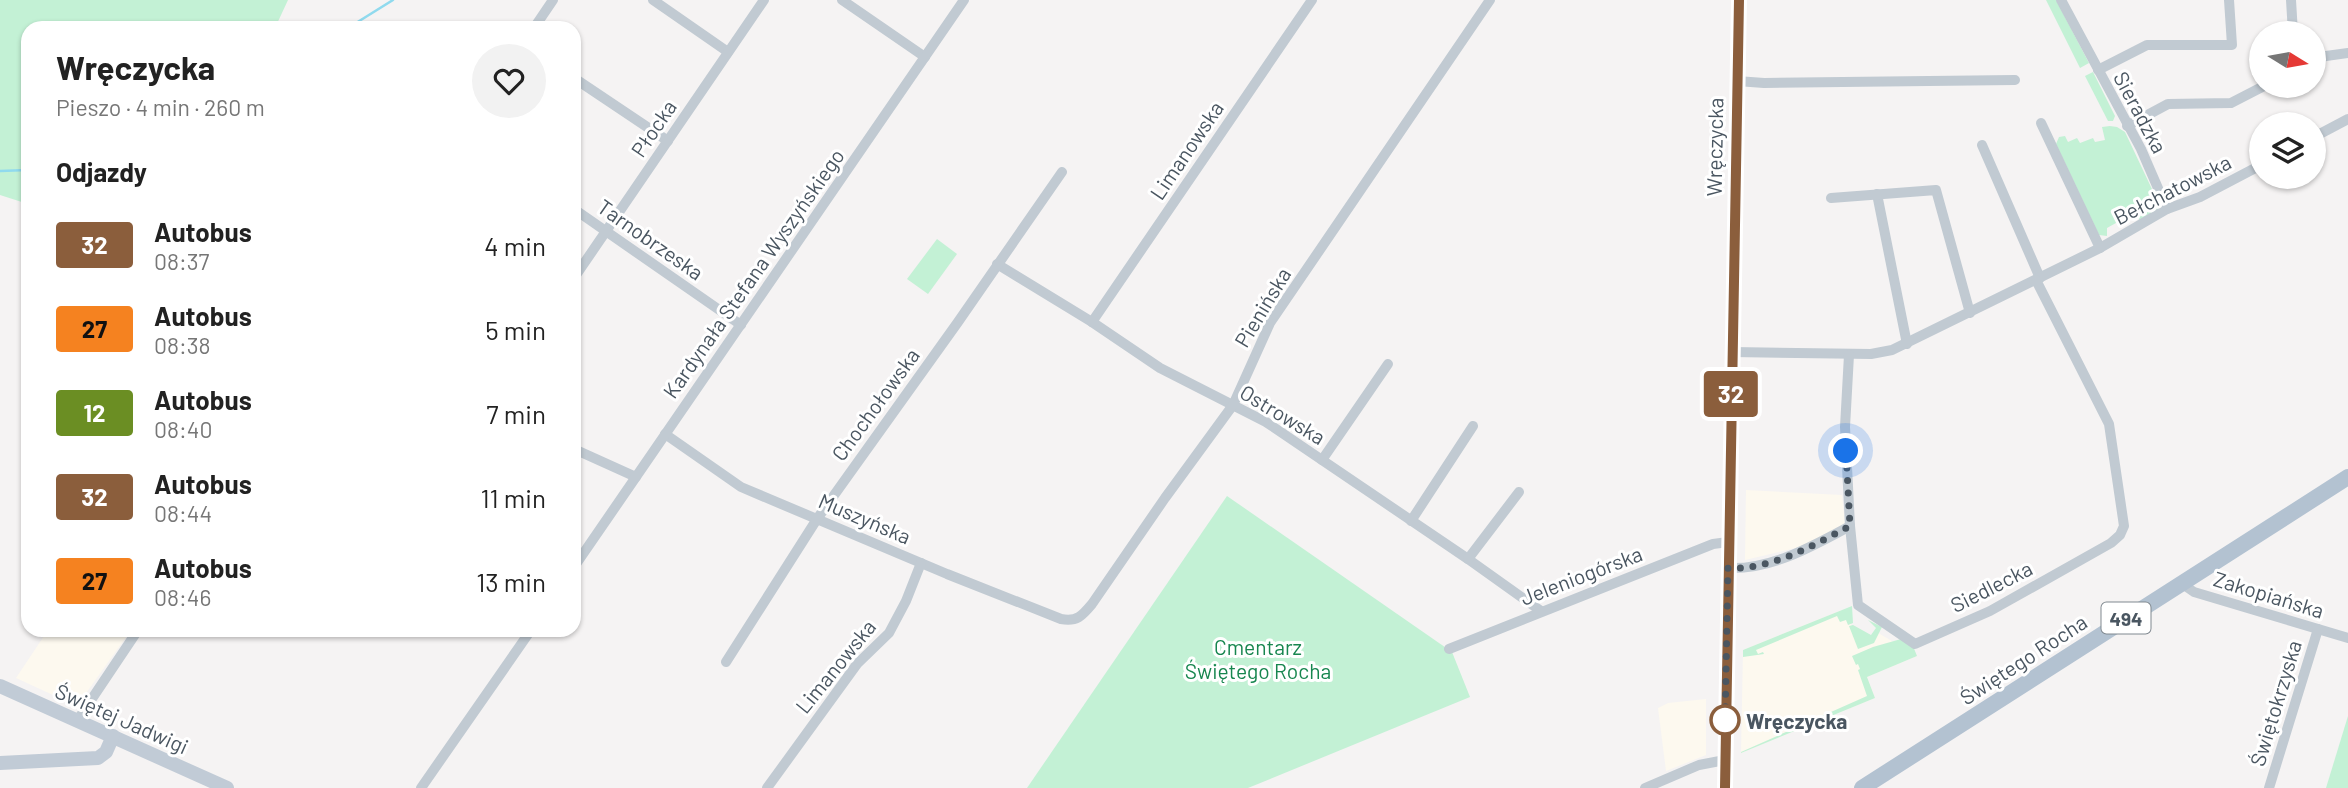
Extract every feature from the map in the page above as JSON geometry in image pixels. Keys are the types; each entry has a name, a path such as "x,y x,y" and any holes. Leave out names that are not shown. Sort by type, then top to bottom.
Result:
{"main road":[{"name":"Wręczycka","path":"1725,788 1739,0"},
{"name":"Świętego Rocha","path":"1862,788 2348,477"},
{"name":"Świętej Jadwigi","path":"0,686 228,788"},
{"path":"0,764 98,758 106,752 113,736"}],"street":[{"path":"539,21 553,0"},
{"path":"653,0 728,52"},
{"name":"Płocka","path":"581,268 764,0"},
{"path":"842,0 925,57"},
{"name":"Kardynała Stefana Wyszyńskiego","path":"581,557 964,0"},
{"name":"Limanowska","path":"1092,322 1311,0"},
{"name":"Pienińska","path":"1061,619 1079,619 1092,604 1233,405 1270,323 1490,0"},
{"name":"Sieradzka","path":"2061,0 2141,149 2167,209"},
{"name":"Sieradzka","path":"2098,70 2147,45 2232,45 2229,0"},
{"path":"2291,0 2292,21"},
{"path":"2326,56 2348,53"},
{"name":"Wręczycka","path":"1737,81 2015,80"},
{"path":"581,83 668,141"},
{"path":"2127,126 2168,104 2231,103 2249,94"},
{"path":"2326,131 2348,119"},
{"name":"Bełchatowska","path":"2041,123 2100,247"},
{"path":"1982,145 2038,279"},
{"name":"Bełchatowska","path":"1732,352 1849,355 1882,353 1907,344 1970,313 2100,247 2167,209 2200,197 2249,170"},
{"name":"Chochołowska","path":"726,662 817,519 1062,172"},
{"path":"1830,198 1936,190 1970,313"},
{"path":"1877,194 1907,344"},
{"name":"Tarnobrzeska","path":"581,214 741,325"},
{"name":"Ostrowska","path":"997,264 1092,322 1160,368 1266,422 1541,611"},
{"name":"Siedlecka","path":"1849,355 1845,427 1850,526 1858,605 1915,644 1990,611 2112,543 2124,526 2109,424 2038,279"},
{"path":"1322,460 1388,365"},
{"path":"1411,521 1474,426"},
{"name":"Muszyńska","path":"665,434 741,487 1061,619"},
{"path":"581,452 636,477"},
{"path":"1468,559 1519,492"},
{"path":"1728,568 1754,567 1808,549 1850,526"},
{"name":"Jeleniogórska","path":"1449,649 1720,541 1728,541"},
{"name":"Limanowska","path":"767,788 857,664 889,632 906,601 921,562"},
{"name":"Zakopiańska","path":"2180,583 2194,592 2348,638"},
{"name":"Świętokrzyska","path":"2269,788 2318,629"},
{"path":"77,721 133,637"},
{"path":"421,788 526,637"},
{"path":"1645,788 1699,765 1725,760"}],"shaded area":[{"path":"1746,490 1842,495 1845,525 1808,545 1745,560"},
{"path":"1842,610 1852,626 1871,636 1875,631 1917,656 1867,677 1875,698 1741,753 1743,650"},
{"path":"43,637 126,637 77,706 16,678"},
{"path":"1706,699 1706,755 1666,771 1658,708 1668,703"}],"green space":[{"path":"0,0 288,0 278,21 21,21 21,202 0,195"},
{"path":"2046,0 2056,0 2089,63 2080,68"},
{"path":"2093,72 2115,116 2113,121 2108,121 2085,76"},
{"path":"2110,126 2125,132 2159,204 2158,209 2140,220 2132,214 2107,228 2107,236 2099,235 2056,144 2059,137 2065,136 2068,142 2077,138 2080,143 2093,138 2095,142 2105,140 2102,127"},
{"path":"937,239 957,254 928,294 907,279"},
{"name":"Cmentarz Świętego Rocha","path":"1227,496 1452,652 1470,697 1248,788 1027,788"},
{"path":"1852,606 1853,623 1848,625 1846,620 1840,622 1837,616 1756,650 1758,654 1764,654 1743,657 1743,650"},
{"path":"1868,620 1882,627 1874,643 1858,649 1849,626 1853,625 1871,635 1876,628"},
{"path":"1901,639 1913,646 1917,656 1867,677 1875,698 1741,753 1867,696 1858,670 1860,669 1852,656"},
{"path":"2348,716 2348,788 2326,788"}],"waterway":[{"path":"359,21 393,0"},
{"path":"0,171 21,170"}],"bus line":[{"name":"32","path":"1725,788 1739,0"}],"place":[{"name":"Wręczycka","path":"1725,720"}],"route":[{"path":"1725,720 1725,726 1728,568 1754,567 1808,549 1850,526 1846,451"}]}
